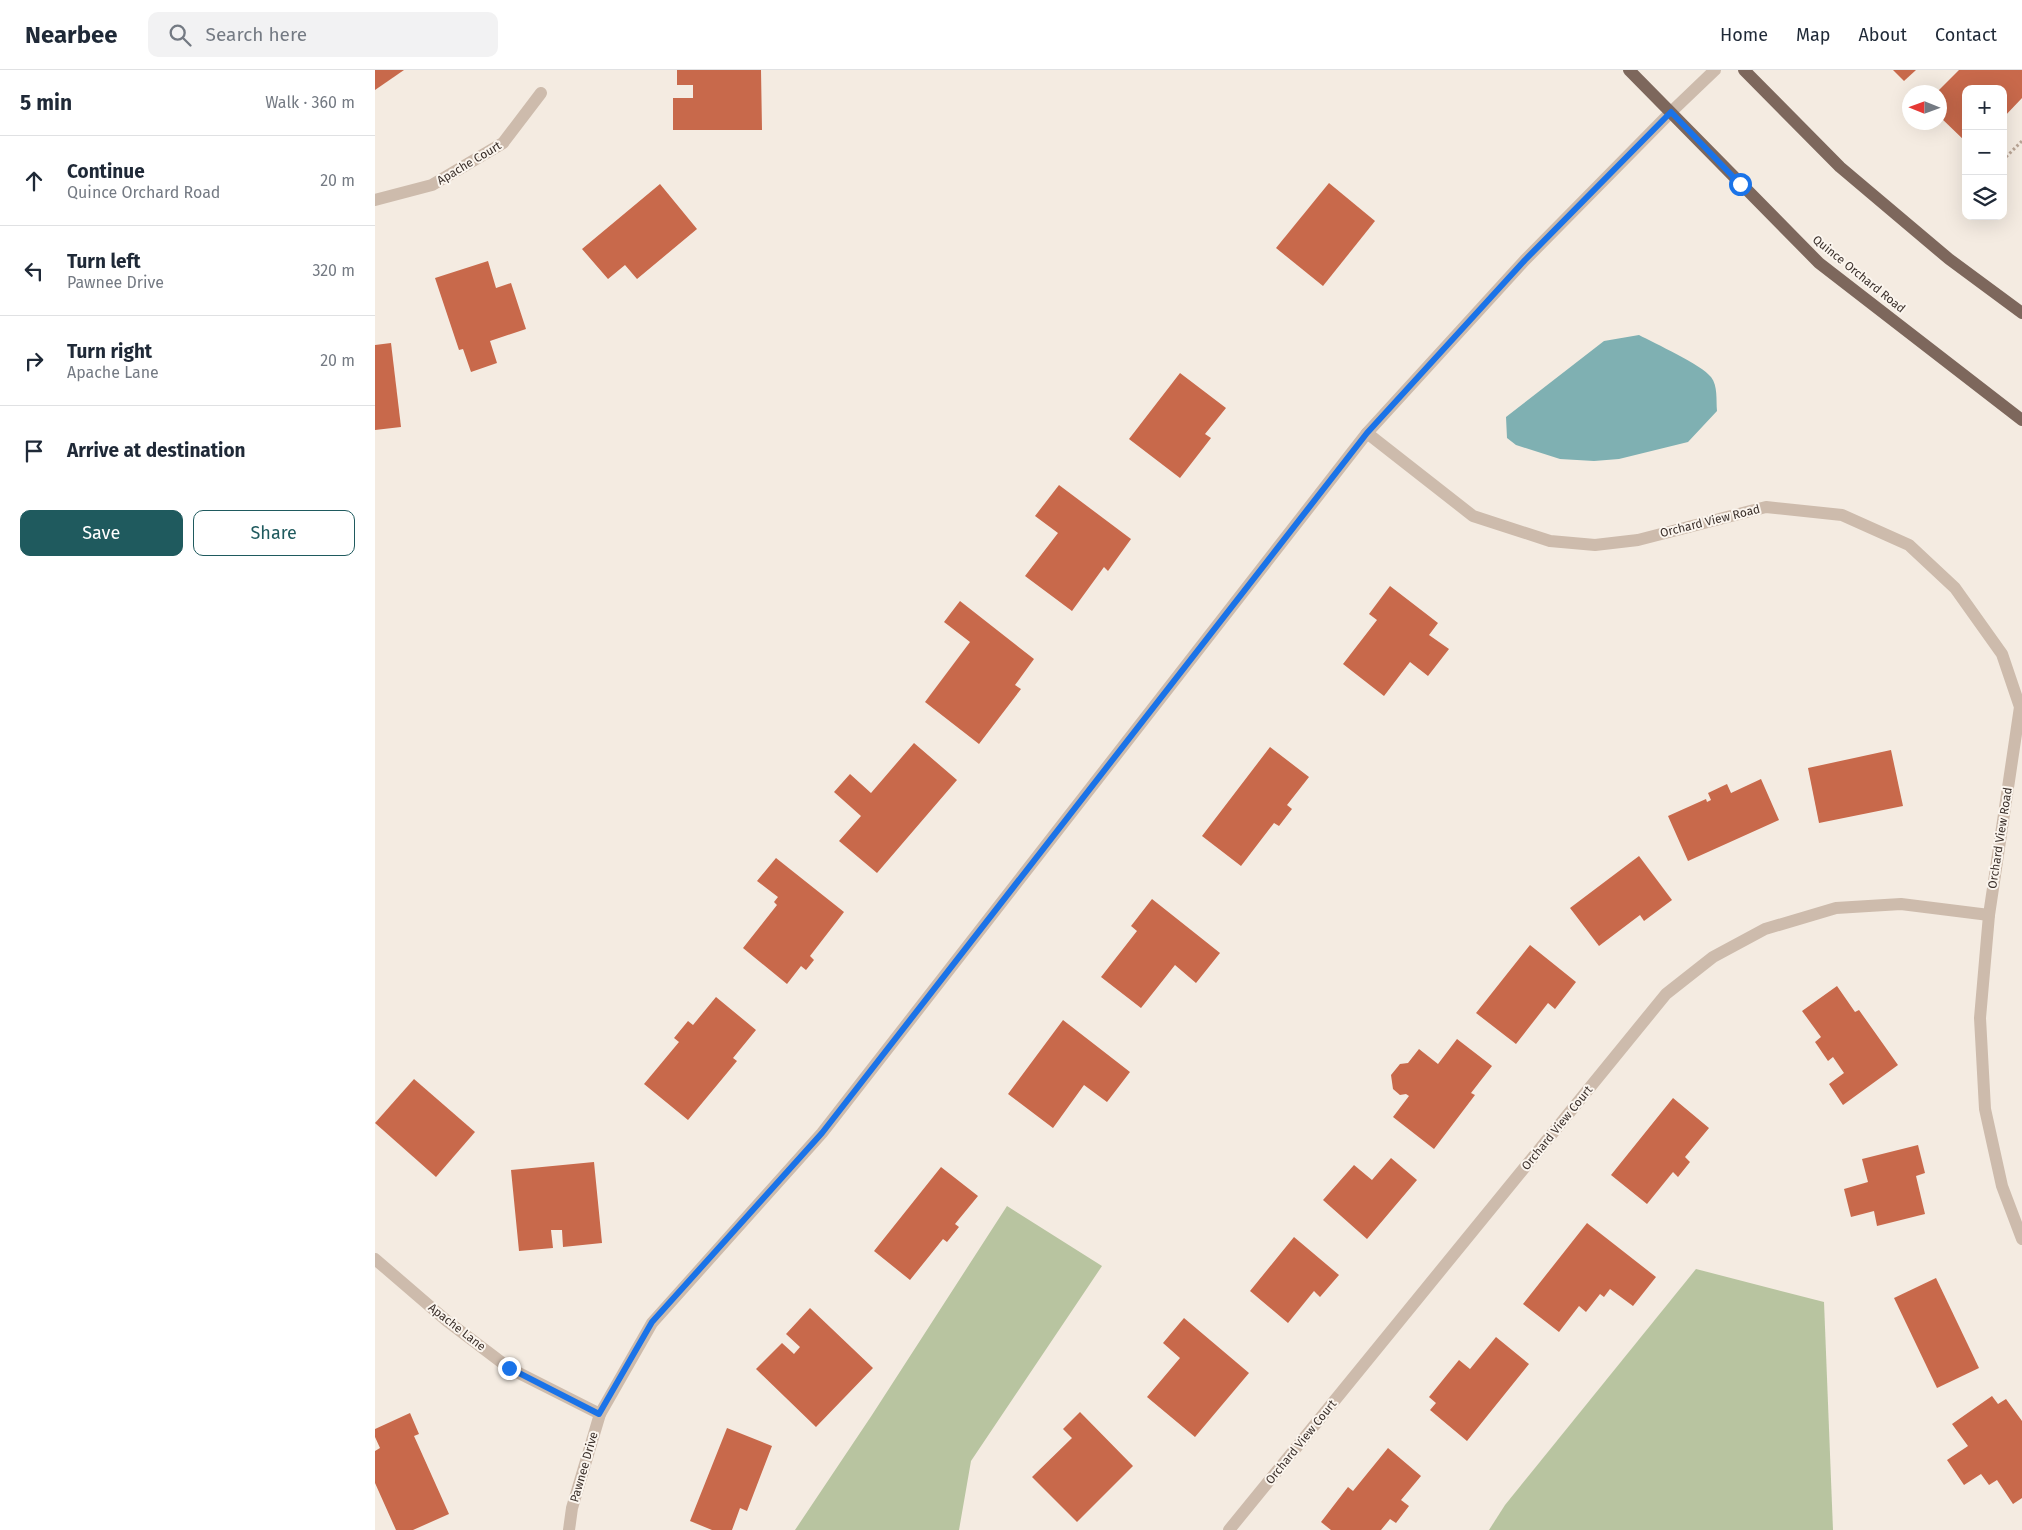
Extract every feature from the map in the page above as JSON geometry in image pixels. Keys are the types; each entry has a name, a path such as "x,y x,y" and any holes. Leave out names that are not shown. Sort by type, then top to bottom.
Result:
{"main road":[{"name":"Quince Orchard Road","path":"1629,70 1819,263 2022,420"},
{"path":"1744,70 1841,167 1949,259 2022,313"}],"street":[{"name":"Pawnee Drive","path":"569,1530 572,1508 599,1414 652,1322 822,1133 1367,433 1525,260 1715,70"},
{"name":"Apache Court","path":"375,200 432,185 503,143 541,93"},
{"name":"Orchard View Road","path":"1367,433 1473,516 1550,541 1595,545 1638,540 1766,507 1842,515 1909,545 1955,588 2002,654 2021,705 1989,914 1980,1018 1985,1109 2002,1186 2022,1239"},
{"name":"Orchard View Court","path":"1229,1530 1666,994 1713,958 1765,929 1836,908 1901,904 1989,914"},
{"name":"Apache Lane","path":"375,1258 447,1321 509,1368 599,1414"}],"path":[{"path":"2007,156 2022,140"}],"green space":[{"path":"1007,1206 1102,1266 971,1461 959,1530 795,1530 872,1415"},
{"path":"1696,1269 1824,1302 1833,1530 1489,1530 1505,1505"}],"water":[{"path":"1639,335 1698,366 1713,381 1716,389 1717,411 1688,442 1619,459 1594,461 1560,459 1516,445 1507,438 1506,417 1604,341"}],"building":[{"path":"375,70 404,70 375,90"},
{"path":"677,70 761,70 762,130 673,130 673,98 693,98 693,85 677,85"},
{"path":"1893,70 1916,70 1904,81"},
{"path":"1959,70 2022,70 2022,98 2007,114 2007,85 1962,85 1962,138 1947,124 1947,85 1944,85"},
{"path":"1329,183 1375,221 1323,286 1276,248"},
{"path":"660,184 697,229 637,279 625,265 608,279 582,249"},
{"path":"488,261 496,288 511,283 526,329 490,341 497,363 471,372 463,349 459,350 435,278"},
{"path":"391,343 401,427 375,430 375,345"},
{"path":"1180,373 1226,408 1205,434 1211,438 1180,478 1129,439"},
{"path":"1059,485 1131,539 1108,571 1104,567 1072,611 1025,576 1058,533 1035,516"},
{"path":"1390,586 1438,623 1429,635 1449,649 1428,676 1410,662 1384,696 1343,664 1377,620 1369,614"},
{"path":"960,601 1034,659 1015,685 1021,689 979,744 925,702 970,642 944,622"},
{"path":"914,743 957,780 877,873 839,841 861,816 834,792 850,774 871,793"},
{"path":"1270,747 1309,777 1287,805 1292,809 1279,826 1274,823 1241,866 1202,836"},
{"path":"1891,750 1903,806 1819,823 1808,768"},
{"path":"1761,779 1779,820 1688,861 1668,816 1706,799 1707,802 1711,800 1708,793 1727,784 1731,793"},
{"path":"1639,856 1672,900 1644,921 1640,915 1599,946 1570,908"},
{"path":"776,858 844,912 810,956 814,960 806,970 801,966 787,984 743,948 777,905 774,902 778,897 757,881"},
{"path":"1152,899 1220,953 1196,983 1175,965 1141,1008 1101,977 1137,931 1131,926"},
{"path":"1530,945 1576,982 1555,1009 1548,1003 1516,1044 1476,1013"},
{"path":"1837,986 1855,1012 1859,1010 1898,1065 1843,1105 1829,1084 1844,1073 1833,1057 1828,1061 1815,1042 1821,1037 1802,1011"},
{"path":"716,997 756,1030 733,1058 737,1061 688,1120 644,1084 679,1042 674,1038 688,1021 693,1025"},
{"path":"1063,1020 1130,1072 1107,1102 1084,1085 1053,1128 1008,1094"},
{"path":"1457,1039 1492,1066 1471,1093 1475,1095 1434,1149 1393,1117 1409,1096 1406,1094 1400,1095 1393,1089 1391,1075 1400,1064 1408,1063 1419,1049 1438,1064"},
{"path":"414,1079 475,1132 436,1177 375,1123"},
{"path":"1673,1098 1709,1128 1685,1157 1690,1162 1678,1177 1673,1172 1647,1204 1611,1175"},
{"path":"1918,1145 1925,1173 1916,1176 1925,1214 1877,1226 1874,1211 1851,1217 1844,1189 1868,1182 1862,1159"},
{"path":"1391,1158 1417,1180 1367,1239 1323,1200 1354,1165 1372,1180"},
{"path":"594,1162 602,1243 563,1247 562,1230 551,1230 553,1248 519,1251 511,1170"},
{"path":"941,1167 978,1196 955,1224 959,1227 947,1242 943,1239 910,1280 874,1251"},
{"path":"1587,1223 1656,1277 1633,1306 1610,1289 1604,1297 1600,1294 1586,1312 1579,1306 1559,1332 1523,1304"},
{"path":"1294,1237 1339,1275 1320,1297 1314,1291 1288,1323 1250,1291"},
{"path":"1936,1278 1979,1368 1937,1388 1894,1298"},
{"path":"810,1308 873,1368 816,1427 756,1369 782,1343 794,1354 800,1347 786,1334"},
{"path":"1184,1318 1249,1373 1195,1437 1147,1397 1180,1358 1163,1343"},
{"path":"1496,1337 1529,1364 1467,1441 1430,1410 1436,1403 1429,1397 1459,1360 1470,1369"},
{"path":"1992,1396 1998,1404 2006,1399 2022,1421 2022,1498 2013,1504 1997,1480 1989,1485 1981,1474 1964,1485 1947,1460 1968,1446 1952,1424"},
{"path":"1080,1412 1133,1466 1077,1522 1032,1477 1072,1438 1063,1429"},
{"path":"410,1413 419,1434 414,1436 449,1514 413,1530 396,1530 375,1483 375,1451 380,1448 375,1437 375,1429"},
{"path":"727,1428 772,1446 747,1511 740,1508 732,1530 712,1530 690,1521"},
{"path":"1388,1448 1421,1476 1401,1500 1409,1506 1396,1523 1390,1519 1381,1530 1331,1530 1321,1522 1348,1487 1353,1491"}],"route":[{"path":"509,1368 599,1414 652,1322 822,1133 1367,433 1525,260 1671,112 1740,184"}]}
